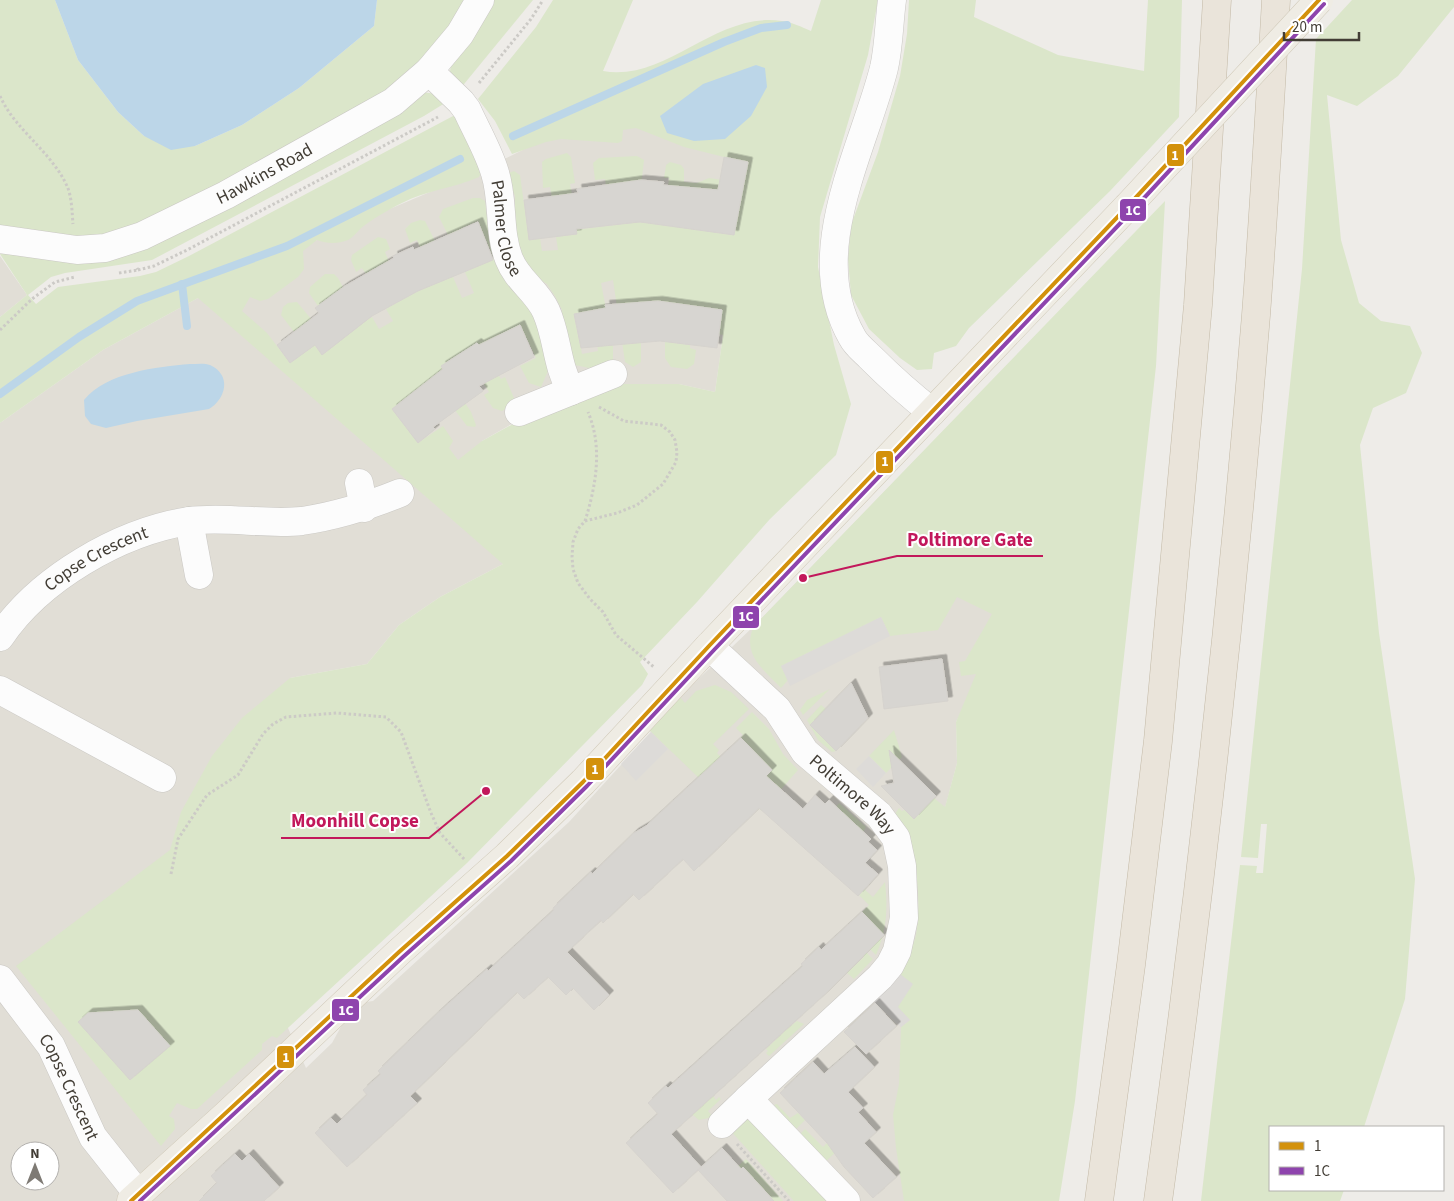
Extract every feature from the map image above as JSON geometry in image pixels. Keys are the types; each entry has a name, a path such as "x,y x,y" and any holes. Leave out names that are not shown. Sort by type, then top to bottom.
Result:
{"highway":[{"path":"1099,1201 1131,965 1158,741 1198,305 1217,0"},
{"path":"1158,1201 1190,974 1236,537 1256,313 1276,0"}],"main road":[{"path":"134,1198 220,1121 399,952 482,879 583,782 709,646 1127,207 1319,0"}],"street":[{"name":"Hawkins Road","path":"0,239 77,250 106,248 127,242 226,195 393,102 429,71 460,34 480,0"},
{"path":"892,0 884,66 838,220 834,254 835,276 844,320 853,340 890,377 932,412"},
{"name":"Palmer Close","path":"429,71 467,110 495,172 501,204 502,228 508,256 513,270 537,296 546,312 562,374 571,391"},
{"path":"519,412 613,374"},
{"name":"Copse Crescent","path":"5,618 75,565 106,549 146,534 189,521 301,521 361,496 400,493"},
{"path":"189,521 200,575"},
{"name":"Poltimore Way","path":"709,646 776,709 805,752 879,815 896,838 902,866 904,918 897,951 890,966 722,1124"},
{"path":"0,690 162,778"},
{"name":"Copse Crescent","path":"0,978 51,1046 94,1137 134,1198"},
{"path":"748,1099 846,1201"}],"path":[{"path":"0,96 7,112 39,146 68,187 77,250"},
{"path":"110,275 138,270 127,242"},
{"path":"0,330 32,299 55,282 83,277"},
{"path":"571,391 579,400 595,405 624,422 661,425 670,432 675,440 677,452 672,472 652,495 637,505 617,513 585,521"},
{"path":"588,412 596,445 596,467 592,500 585,521 578,529 573,542 572,569 578,583 603,612 616,635 656,670"},
{"path":"171,874 178,839 207,795 238,775 249,760 255,744 268,729 286,717 337,713 386,717 401,732 440,833 482,879"},
{"path":"722,1124 729,1136 789,1201"}],"shaded area":[{"path":"735,45 738,229 715,392 679,384 613,384 522,418 482,441 503,564 440,597 399,625 367,664 290,678 288,1028 306,1068 332,1043 343,1023 366,1002 373,1001 569,822 651,732 647,728 754,626 1145,223 1103,429 956,722 957,763 945,808 916,1201 0,1201 0,423 103,350 198,298 321,238 482,170"},
{"path":"0,256 27,295 0,317"},
{"path":"881,617 890,636 790,686 781,666"},
{"path":"651,732 668,749 636,781 621,764"},
{"path":"869,756 886,773 873,787 856,769"},
{"path":"900,974 913,984 898,1007 910,1020 901,1027 873,1001"}],"green space":[{"path":"0,0 55,0 78,60 118,112 144,136 195,146 242,125 299,88 374,26 377,0 469,0 450,30 388,96 170,214 109,236 75,237 0,226"},
{"path":"486,0 533,0 460,89 450,72 451,64"},
{"path":"553,0 633,0 603,71 627,72 671,57 735,26 758,21 782,21 811,31 821,0 878,0 868,55 820,217 818,267 834,345 851,404 836,455 770,519 697,602 640,662 648,674 642,685 467,863 277,1038 272,1036 262,1044 262,1050 197,1109 191,1109 177,1103 169,1116 174,1119 175,1129 161,1146 16,966 170,850 181,812 212,756 242,718 290,678 367,664 399,625 440,597 503,564 198,298 103,350 0,423 0,317 27,295 0,254 12,252 95,261 422,93 429,93 438,96 445,103 424,116 152,260 65,273 51,277 28,295 36,304 58,287 140,276 156,272 455,115 482,170 479,177 421,195 402,203 369,222 348,240 332,243 317,240 303,251 304,269 298,277 268,299 260,301 250,297 242,311 267,333 290,363 308,350 281,315 283,307 288,303 297,302 312,320 302,328 322,355 358,327 334,294 318,306 309,293 310,287 325,274 334,274 338,278 362,322 372,317 379,329 393,321 386,309 403,299 383,264 366,274 362,268 356,272 351,260 352,255 378,237 386,239 390,249 385,252 390,264 453,277 462,298 474,293 465,272 494,259 478,221 462,228 464,235 451,241 439,217 443,209 473,198 480,198 485,201 488,226 519,292 536,319 548,371 541,387 529,383 520,366 536,358 520,325 500,365 477,343 441,367 471,412 475,427 467,426 431,379 392,409 418,443 443,426 453,441 449,448 458,460 482,441 522,419 613,384 679,384 715,392 723,335 719,334 722,310 674,303 668,342 690,345 690,348 696,350 694,364 687,369 671,367 665,358 665,338 662,338 659,301 623,304 641,343 641,362 633,367 625,362 613,280 601,283 606,309 574,315 582,354 598,351 597,344 613,341 613,364 589,368 575,365 561,330 562,310 555,296 547,284 525,270 515,246 515,196 506,174 514,171 520,175 529,240 540,238 542,251 558,250 556,237 577,234 573,204 579,203 582,229 631,223 626,184 606,186 605,179 595,180 593,163 599,158 637,156 644,160 637,222 682,226 668,186 669,178 664,178 666,165 670,162 681,165 684,169 684,182 697,183 709,178 743,183 724,157 684,147 636,128 623,130 622,141 618,143 561,139 546,142 512,154 495,121 478,99 536,27","holes":["741,198 734,235 689,228"]},
{"path":"909,0 976,0 974,17 1058,55 1144,71 1148,0 1182,0 1179,117 1110,191 969,328 956,346 934,353 932,369 917,370 900,358 869,329 851,295 848,259 851,225 878,152 900,76 907,34"},
{"path":"1352,0 1454,0 1454,7 1398,76 1357,106 1327,95 1341,240 1359,303 1381,321 1410,326 1422,353 1406,393 1373,408 1360,445 1379,633 1415,879 1405,999 1364,1126 1269,1126 1269,1191 1344,1191 1340,1201 1201,1201 1240,865 1257,866 1256,873 1263,873 1267,824 1261,824 1258,858 1241,857 1302,269 1316,39"},
{"path":"567,153 571,157 575,183 570,184 572,194 552,197 550,187 543,188 542,162"},
{"path":"1165,201 1156,366 1075,1101 1059,1201 904,1201 893,1115 899,1084 901,1027 910,1020 897,1007 900,973 916,935 918,888 913,855 902,826 895,814 899,808 902,811 934,798 945,807 957,763 956,722 976,674 961,676 959,662 965,661 992,614 957,597 938,630 890,636 881,617 781,666 788,680 781,688 756,660 750,645 751,636 754,626"},
{"path":"420,220 425,221 435,241 420,247 417,240 410,243 405,229 411,223"},
{"path":"498,375 501,379 505,377 516,403 502,411 493,408 484,395 489,392 484,384"},
{"path":"715,685 731,692 749,709 713,744 719,750 717,753 721,757 699,778 647,728 679,696 685,703 696,691"},
{"path":"830,689 803,715 800,710 807,700"},
{"path":"821,705 826,709 810,725 836,751 832,752 818,740 807,720"},
{"path":"752,712 769,729 783,754 798,770 762,811 738,793 754,787 772,770 741,738 743,735 736,728"},
{"path":"894,730 902,757 886,773 869,756"},
{"path":"839,803 866,827 863,832 836,807"},
{"path":"885,882 886,919 883,935 862,912 869,905 859,895 864,889 873,897"},
{"path":"883,935 880,946 876,955 869,948"},
{"path":"866,952 873,959 854,979 847,973 864,957 863,954"},
{"path":"797,1021 804,1024 769,1056 766,1053 768,1051 766,1049 784,1032 778,1025 780,1023 786,1030"},
{"path":"713,1096 716,1100 719,1097 721,1099 708,1111 713,1117 699,1120 687,1110 690,1107 695,1113"},
{"path":"777,1104 790,1118 798,1113 805,1120 796,1129 774,1105"},
{"path":"742,1120 750,1120 833,1201 794,1201 729,1129"},
{"path":"805,1129 823,1147 827,1143 838,1150 826,1161 800,1134"},
{"path":"746,1159 783,1201 774,1201 743,1167 741,1169 738,1166"}],"water":[{"path":"55,0 377,0 374,26 299,88 242,125 195,146 171,150 144,136 118,112 78,60"},
{"path":"756,65 765,68 767,87 751,116 725,139 694,141 667,133 660,116 703,84"},
{"path":"190,364 210,365 222,375 224,381 223,393 215,405 209,409 106,428 91,424 85,416 84,400 106,383 119,377 148,369"}],"building":[{"path":"724,157 748,162 734,235 640,222 576,229 577,234 529,240 524,200 578,193 577,189 641,180 664,182 663,185 718,190"},
{"path":"478,222 493,260 418,291 372,316 322,355 315,345 290,363 277,345 319,313 315,308 345,286 394,258 393,256 413,247 414,250"},
{"path":"658,301 722,310 717,348 660,341 581,348 574,314 606,308 605,305"},
{"path":"520,325 534,357 479,386 483,391 433,427 435,429 418,443 392,409 443,369 441,366 477,343 479,345"},
{"path":"942,659 948,701 884,709 879,667"},
{"path":"851,683 868,718 836,751 810,725"},
{"path":"741,738 772,770 766,776 803,809 815,795 825,804 829,800 871,839 868,842 877,850 865,863 878,874 858,896 759,808 694,871 683,859 639,900 633,894 603,923 601,920 567,952 609,995 594,1010 573,988 566,995 548,977 524,999 517,992 410,1096 417,1103 347,1167 315,1133 331,1118 337,1124 367,1095 363,1090 381,1074 378,1071 439,1012 487,969 488,971 554,910 553,908 591,872 592,874 634,833 646,826"},
{"path":"889,750 936,796 914,819 881,786 894,783"},
{"path":"862,912 884,935 825,994 671,1134 701,1167 673,1193 626,1143 658,1114 648,1103 666,1086 668,1088 803,966 801,964 819,947 821,950"},
{"path":"875,1003 896,1026 866,1054 844,1032"},
{"path":"138,1010 170,1046 130,1080 78,1022 88,1013"},
{"path":"855,1047 874,1067 848,1092 863,1108 858,1112 876,1132 864,1143 896,1177 873,1198 844,1167 827,1143 780,1093 813,1062 824,1074"},
{"path":"722,1148 741,1169 743,1167 774,1201 727,1201 698,1170"},
{"path":"235,1154 242,1161 249,1154 279,1187 264,1201 199,1201 217,1183 211,1176"}],"waterway":[{"path":"513,136 724,42 761,28 787,25"},
{"path":"0,394 79,337 137,301 287,246 460,159"},
{"path":"182,284 187,326"}],"transit line":[{"name":"1","path":"131,1201 399,952 507,856 583,782 709,646 1127,207 1319,0"},
{"name":"1C","path":"140,1201 403,957 511,861 587,786 1132,211 1324,4"}],"place":[{"name":"Poltimore Gate","path":"803,578"},
{"name":"Moonhill Copse","path":"486,791"}]}
